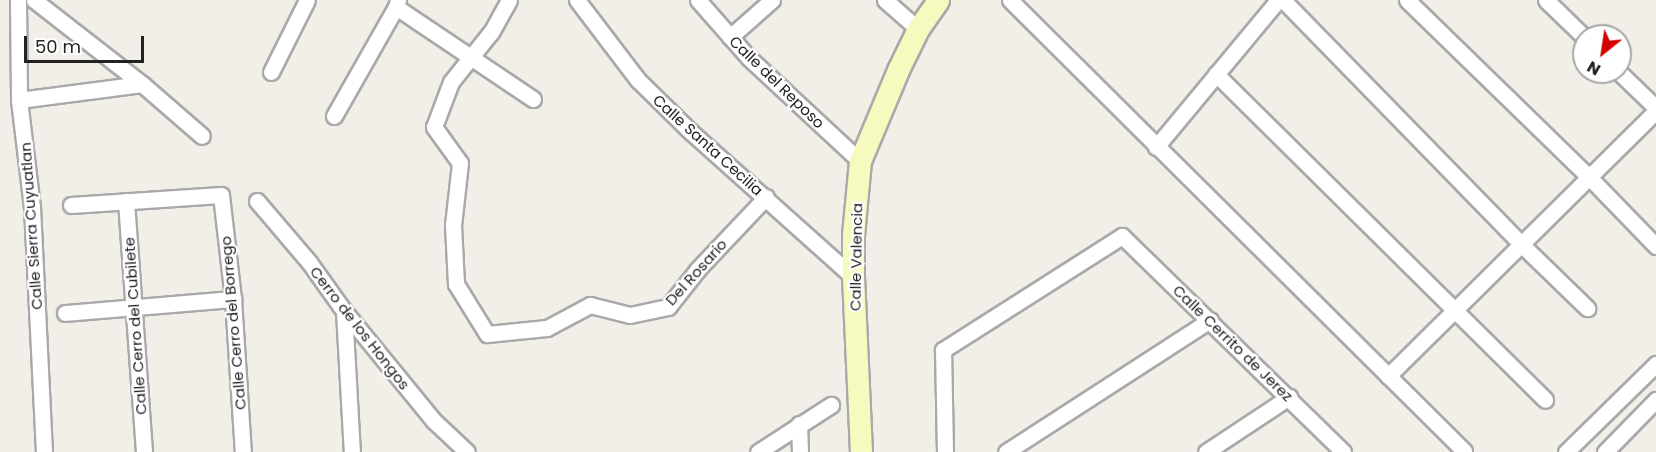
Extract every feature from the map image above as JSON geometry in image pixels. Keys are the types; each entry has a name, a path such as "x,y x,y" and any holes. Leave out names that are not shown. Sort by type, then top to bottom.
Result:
{"street":[{"name":"Calle Sierra Cuyuatlan","path":"18,0 19,100 32,207 44,452"},
{"path":"34,0 142,84 202,136"},
{"path":"271,72 307,0"},
{"name":"Del Rosario","path":"509,0 472,58 451,82 434,126 460,163 453,225 456,284 487,334 547,328 591,304 630,315 668,307 698,269 766,197"},
{"name":"Calle Santa Cecilia","path":"577,0 638,80 691,132 766,197 853,278"},
{"name":"Calle del Reposo","path":"698,0 730,38 860,161"},
{"path":"730,38 772,0"},
{"path":"885,0 918,29"},
{"name":"Calle Valencia","path":"861,452 853,278 853,235 860,161 898,70 918,29 938,0"},
{"path":"1010,0 1464,451"},
{"path":"1156,147 1278,0"},
{"path":"1283,0 1522,245 1587,308"},
{"path":"1407,0 1590,178 1656,246"},
{"path":"1546,0 1572,26"},
{"path":"334,116 397,4 533,99"},
{"path":"1216,74 1545,400"},
{"path":"19,100 142,84"},
{"path":"1388,376 1590,178 1656,109 1631,84"},
{"name":"Calle Cerro del Borrego","path":"126,201 221,195 233,299 243,452"},
{"path":"70,205 126,201"},
{"name":"Calle Cerro del Cubilete","path":"126,201 144,452"},
{"name":"Cerro de los Hongos","path":"256,201 309,262 344,311 434,421 467,452"},
{"name":"Calle Cerrito de Jerez","path":"945,452 943,350 1122,236 1343,452"},
{"path":"66,313 233,299"},
{"path":"344,311 352,452"},
{"path":"1006,452 1210,320"},
{"path":"1566,452 1656,364"},
{"path":"1206,452 1289,398"},
{"path":"1605,452 1656,400"},
{"path":"758,452 831,405"},
{"path":"799,424 800,452"}]}
